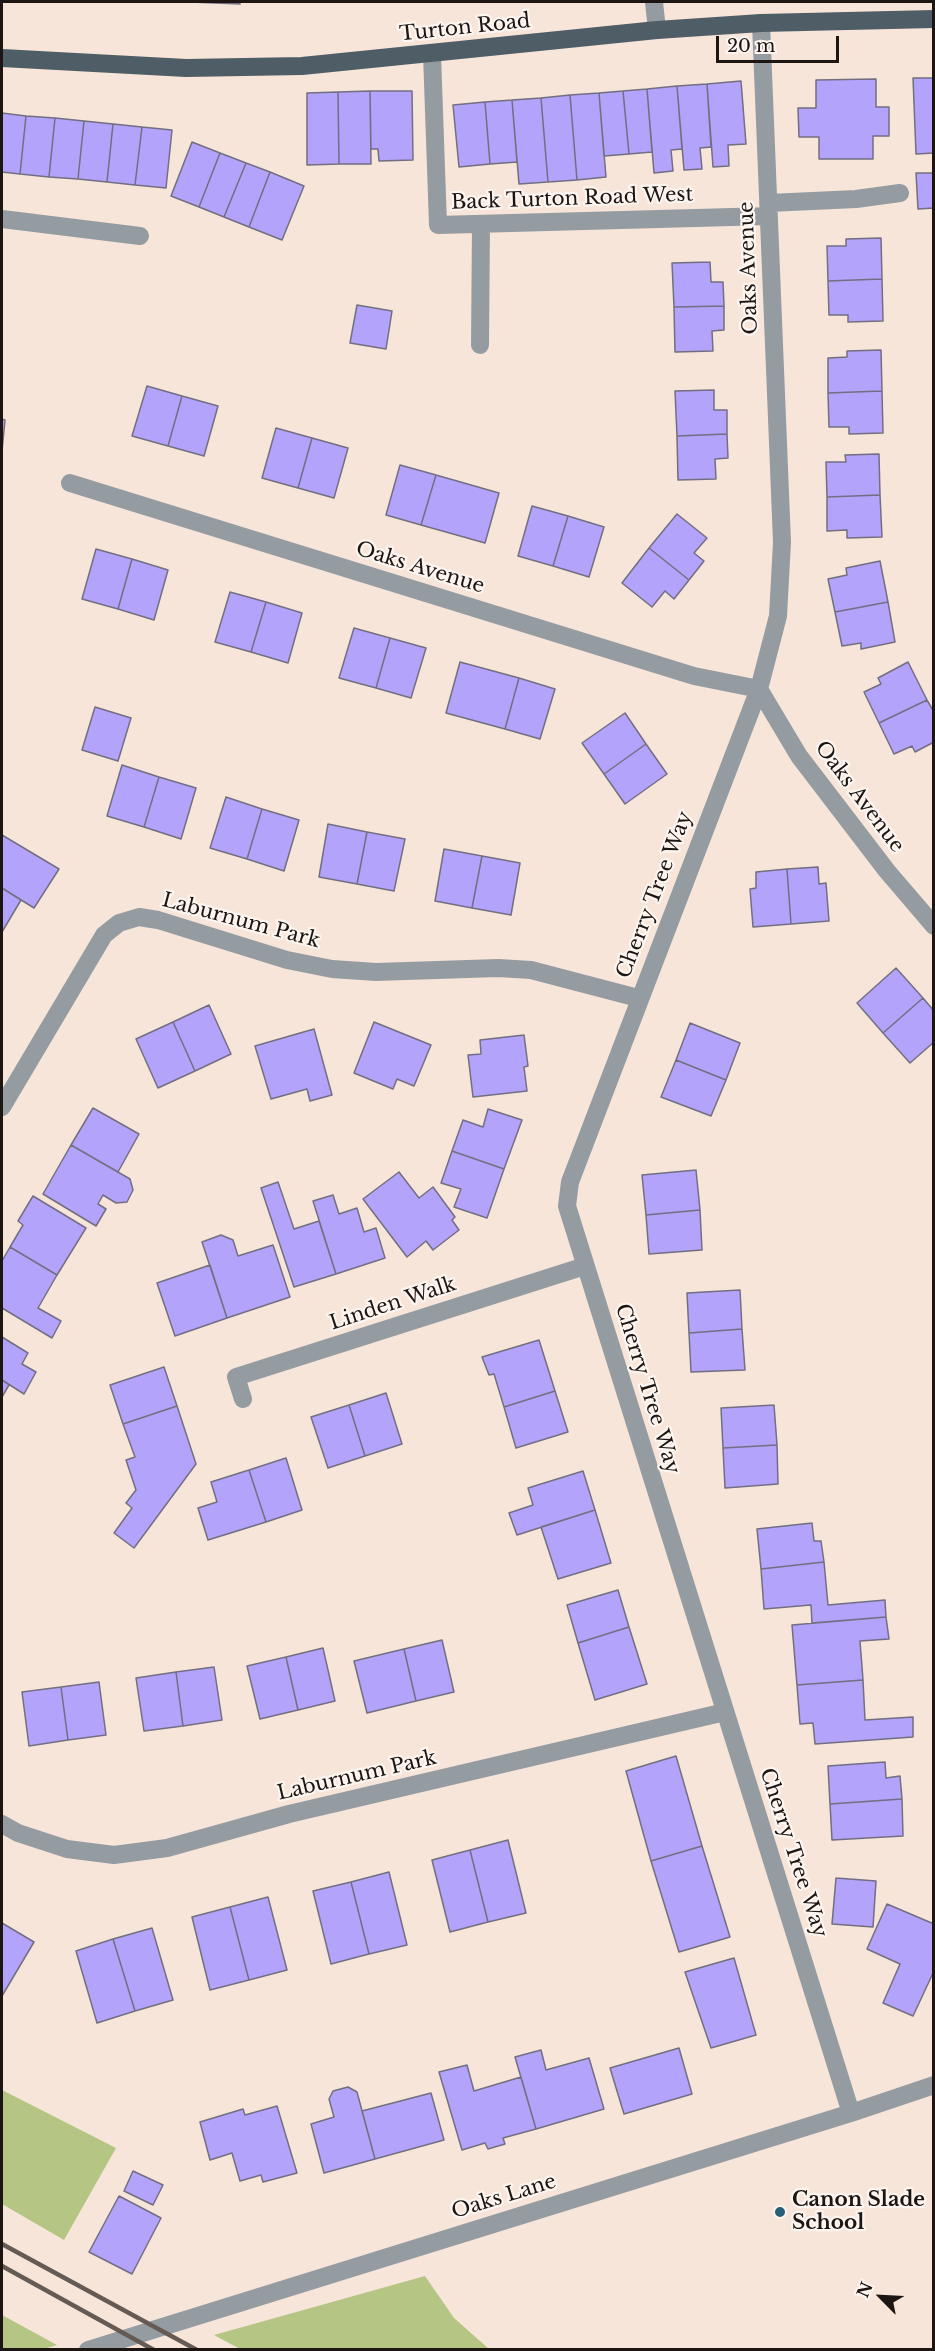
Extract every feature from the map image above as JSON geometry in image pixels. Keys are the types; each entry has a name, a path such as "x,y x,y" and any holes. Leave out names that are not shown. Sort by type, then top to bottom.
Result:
{"main road":[{"name":"Turton Road","path":"2,58 186,68 302,66 657,30 761,23 933,19"}],"street":[{"path":"654,2 657,30"},
{"name":"Oaks Avenue","path":"761,23 782,542 778,616 759,689 799,756 887,871 933,926"},
{"name":"Back Turton Road West","path":"432,54 438,225 769,209 900,193"},
{"path":"2,219 140,236"},
{"path":"480,345 481,224"},
{"name":"Oaks Avenue","path":"70,483 694,676 759,689"},
{"name":"Cherry Tree Way","path":"759,689 638,998 570,1182 567,1206 851,2113"},
{"name":"Laburnum Park","path":"2,1107 104,935 119,923 139,917 158,920 287,960 332,969 376,972 498,968 531,970 638,998"},
{"name":"Linden Walk","path":"243,1400 236,1377 585,1266"},
{"name":"Laburnum Park","path":"2,1824 18,1833 67,1849 114,1855 167,1848 289,1814 725,1712"},
{"name":"Oaks Lane","path":"88,2349 851,2113 933,2085"}],"green space":[{"path":"2,2090 116,2148 64,2240 2,2204"},
{"path":"425,2276 454,2318 489,2349 240,2349 214,2335"},
{"path":"2,2315 57,2345 44,2349 2,2349"}],"building":[{"path":"190,2 240,2 240,4"},
{"path":"913,78 934,78 934,153 916,154"},
{"path":"876,79 876,107 889,107 889,136 873,136 873,159 819,159 819,137 799,137 798,108 816,108 816,80"},
{"path":"741,81 746,144 728,145 729,166 713,167 707,84"},
{"path":"707,84 711,147 700,148 702,169 684,170 677,86"},
{"path":"677,86 682,149 671,150 673,171 654,173 647,89"},
{"path":"647,89 652,152 629,154 623,91"},
{"path":"370,91 412,91 413,160 379,161 378,149 371,149"},
{"path":"370,91 371,164 339,164 338,92"},
{"path":"623,91 629,154 604,156 599,93"},
{"path":"338,92 339,164 307,165 307,93"},
{"path":"599,93 606,177 577,180 570,95"},
{"path":"570,95 577,180 548,182 541,98"},
{"path":"541,98 548,182 519,184 512,100"},
{"path":"512,100 517,162 490,164 485,102"},
{"path":"485,102 490,164 459,167 453,105"},
{"path":"2,113 26,116 20,174 2,172"},
{"path":"26,116 55,118 49,177 20,174"},
{"path":"55,118 84,121 78,179 49,177"},
{"path":"84,121 113,124 107,182 78,179"},
{"path":"113,124 142,127 135,185 107,182"},
{"path":"142,127 172,130 166,188 135,185"},
{"path":"192,142 220,153 199,207 171,196"},
{"path":"220,153 246,163 224,217 199,207"},
{"path":"246,163 270,172 249,227 224,217"},
{"path":"270,172 304,186 282,240 249,227"},
{"path":"916,173 934,173 934,208 918,209"},
{"path":"881,238 882,279 828,281 827,246 846,246 846,239"},
{"path":"710,262 711,282 723,282 724,306 674,307 672,263"},
{"path":"882,279 883,321 848,322 848,315 829,315 828,281"},
{"path":"357,305 392,311 386,349 350,343"},
{"path":"724,306 724,330 712,331 713,351 675,352 674,307"},
{"path":"881,350 882,391 828,393 828,358 847,357 847,351"},
{"path":"147,386 182,396 168,446 132,436"},
{"path":"714,390 714,410 727,410 727,434 677,436 675,391"},
{"path":"882,391 883,433 849,434 849,427 829,427 828,393"},
{"path":"182,396 218,406 204,456 168,446"},
{"path":"2,419 5,420 2,451"},
{"path":"276,428 312,438 298,488 262,478"},
{"path":"727,434 728,458 715,459 716,479 678,480 677,436"},
{"path":"312,438 348,448 334,498 298,488"},
{"path":"879,454 880,495 827,497 826,462 846,462 845,455"},
{"path":"400,465 436,475 421,525 386,515"},
{"path":"436,475 499,493 485,543 421,525"},
{"path":"880,495 882,537 847,538 847,530 827,531 827,497"},
{"path":"532,506 568,516 553,566 518,556"},
{"path":"677,514 707,538 694,553 704,561 689,580 649,548"},
{"path":"568,516 604,527 589,577 553,566"},
{"path":"649,548 689,580 674,599 665,591 652,607 622,583"},
{"path":"96,549 132,559 118,609 82,599"},
{"path":"132,559 168,570 154,620 118,609"},
{"path":"880,561 888,602 835,612 828,579 847,575 846,568"},
{"path":"230,592 266,602 251,652 215,642"},
{"path":"266,602 302,613 288,663 251,652"},
{"path":"888,602 895,642 861,649 861,643 842,646 835,612"},
{"path":"354,628 390,638 376,688 339,678"},
{"path":"390,638 426,648 411,698 376,688"},
{"path":"460,662 519,678 505,729 446,713"},
{"path":"908,662 927,700 879,723 864,692 881,684 878,678"},
{"path":"519,678 555,689 540,739 505,729"},
{"path":"927,700 934,712 934,742 915,752 912,746 894,754 879,723"},
{"path":"95,707 131,718 118,761 82,750"},
{"path":"625,713 646,744 604,774 582,743"},
{"path":"646,744 667,774 625,804 604,774"},
{"path":"122,765 159,777 144,827 107,816"},
{"path":"159,777 196,788 181,839 144,827"},
{"path":"226,797 262,809 247,859 210,848"},
{"path":"262,809 299,820 284,871 247,859"},
{"path":"328,824 367,832 357,884 319,877"},
{"path":"367,832 405,839 394,891 357,884"},
{"path":"2,835 59,869 34,908 2,888"},
{"path":"444,849 482,856 472,908 435,901"},
{"path":"482,856 520,863 511,915 472,908"},
{"path":"818,867 819,884 826,883 829,921 791,924 787,869"},
{"path":"787,869 791,924 753,927 750,889 756,888 756,872"},
{"path":"2,888 21,900 2,932"},
{"path":"896,968 923,998 883,1033 857,1003"},
{"path":"923,998 934,1011 934,1042 910,1063 883,1033"},
{"path":"209,1005 231,1054 195,1071 173,1022"},
{"path":"173,1022 195,1071 158,1088 136,1039"},
{"path":"374,1022 431,1045 414,1086 397,1079 393,1089 354,1073"},
{"path":"690,1023 740,1043 726,1080 676,1060"},
{"path":"314,1029 332,1095 310,1101 307,1089 271,1099 255,1046"},
{"path":"524,1035 528,1066 524,1067 527,1091 473,1097 468,1055 481,1054 480,1040"},
{"path":"676,1060 726,1080 711,1116 661,1097"},
{"path":"93,1108 139,1134 118,1172 71,1145"},
{"path":"488,1109 522,1120 504,1169 452,1151 463,1120 483,1127"},
{"path":"71,1145 130,1179 133,1190 127,1202 116,1203 103,1195 98,1204 106,1209 96,1226 43,1194"},
{"path":"452,1151 504,1169 487,1218 454,1207 461,1189 441,1183"},
{"path":"696,1170 700,1210 646,1215 642,1175"},
{"path":"399,1172 419,1198 433,1187 455,1217 452,1220 459,1230 433,1250 426,1241 407,1257 363,1199"},
{"path":"278,1182 294,1229 319,1221 336,1274 294,1287 261,1188"},
{"path":"333,1195 339,1214 357,1208 364,1232 376,1228 385,1258 336,1274 313,1201"},
{"path":"33,1196 86,1228 57,1275 10,1247 23,1225 18,1221"},
{"path":"700,1210 702,1250 649,1254 646,1215"},
{"path":"221,1235 233,1240 238,1256 273,1245 290,1297 227,1318 202,1242"},
{"path":"10,1247 57,1275 38,1308 61,1321 52,1338 2,1308 2,1261"},
{"path":"210,1265 227,1318 175,1336 157,1283"},
{"path":"740,1290 742,1329 689,1333 687,1293"},
{"path":"742,1329 745,1370 691,1372 689,1333"},
{"path":"2,1337 28,1353 22,1364 36,1372 24,1394 2,1380"},
{"path":"539,1340 555,1391 504,1407 494,1374 489,1375 482,1357"},
{"path":"164,1367 177,1406 123,1424 110,1385"},
{"path":"2,1380 9,1385 2,1397"},
{"path":"555,1391 568,1432 516,1448 504,1407"},
{"path":"386,1393 402,1444 365,1456 349,1405"},
{"path":"349,1405 365,1456 328,1468 311,1417"},
{"path":"774,1405 777,1445 723,1448 721,1408"},
{"path":"177,1406 196,1464 134,1548 114,1533 132,1508 126,1503 136,1490 126,1460 135,1457 123,1424"},
{"path":"777,1445 778,1484 725,1488 723,1448"},
{"path":"286,1458 302,1510 266,1522 249,1470"},
{"path":"249,1470 266,1522 208,1540 198,1508 217,1502 211,1482"},
{"path":"583,1471 595,1510 517,1535 509,1513 533,1505 528,1488"},
{"path":"595,1510 611,1563 558,1579 541,1527"},
{"path":"812,1523 814,1541 821,1541 824,1562 761,1569 757,1529"},
{"path":"824,1562 828,1605 885,1600 886,1617 812,1623 811,1605 764,1609 761,1569"},
{"path":"618,1590 629,1627 578,1643 567,1605"},
{"path":"886,1617 889,1639 860,1641 863,1680 797,1685 792,1625"},
{"path":"629,1627 647,1684 595,1700 578,1643"},
{"path":"442,1640 454,1692 416,1701 404,1649"},
{"path":"323,1648 335,1701 298,1710 286,1657"},
{"path":"404,1649 416,1701 367,1713 354,1661"},
{"path":"286,1657 298,1710 260,1719 247,1666"},
{"path":"214,1667 222,1720 183,1726 176,1672"},
{"path":"176,1672 183,1726 144,1731 136,1678"},
{"path":"863,1680 865,1720 913,1717 913,1737 815,1744 813,1723 800,1724 797,1685"},
{"path":"99,1682 106,1735 68,1740 61,1687"},
{"path":"61,1687 68,1740 29,1746 22,1692"},
{"path":"676,1756 702,1846 651,1861 626,1771"},
{"path":"885,1762 886,1778 900,1776 902,1799 830,1804 828,1766"},
{"path":"902,1799 903,1836 832,1840 830,1804"},
{"path":"508,1840 526,1913 488,1922 470,1850"},
{"path":"702,1846 730,1937 679,1952 651,1861"},
{"path":"470,1850 488,1922 450,1932 432,1860"},
{"path":"389,1872 407,1945 369,1954 351,1882"},
{"path":"836,1878 876,1881 873,1927 832,1924"},
{"path":"351,1882 369,1954 331,1964 313,1891"},
{"path":"268,1897 287,1970 249,1980 230,1907"},
{"path":"887,1904 934,1924 934,1971 913,2016 883,2003 900,1964 867,1949"},
{"path":"230,1907 249,1980 210,1990 192,1917"},
{"path":"2,1923 34,1942 2,1996"},
{"path":"152,1928 173,2000 135,2011 113,1939"},
{"path":"113,1939 135,2011 97,2023 76,1951"},
{"path":"734,1958 756,2035 711,2048 685,1972"},
{"path":"679,2048 692,2094 624,2114 610,2068"},
{"path":"541,2050 546,2070 589,2058 604,2109 536,2129 515,2057"},
{"path":"467,2065 474,2091 521,2077 536,2129 503,2138 505,2144 488,2149 485,2143 462,2150 439,2072"},
{"path":"348,2087 357,2092 375,2159 324,2173 311,2124 334,2117 329,2099 333,2091"},
{"path":"431,2093 444,2140 375,2159 362,2111"},
{"path":"277,2106 297,2173 263,2182 261,2175 240,2181 232,2153 210,2160 200,2122 243,2109 245,2115"},
{"path":"133,2171 163,2185 153,2205 124,2191"},
{"path":"119,2196 161,2218 132,2274 89,2252"}],"railway":[{"path":"2,2244 197,2350"},
{"path":"2,2266 154,2350"}],"place":[{"name":"Canon Slade School","path":"780,2212"}]}
